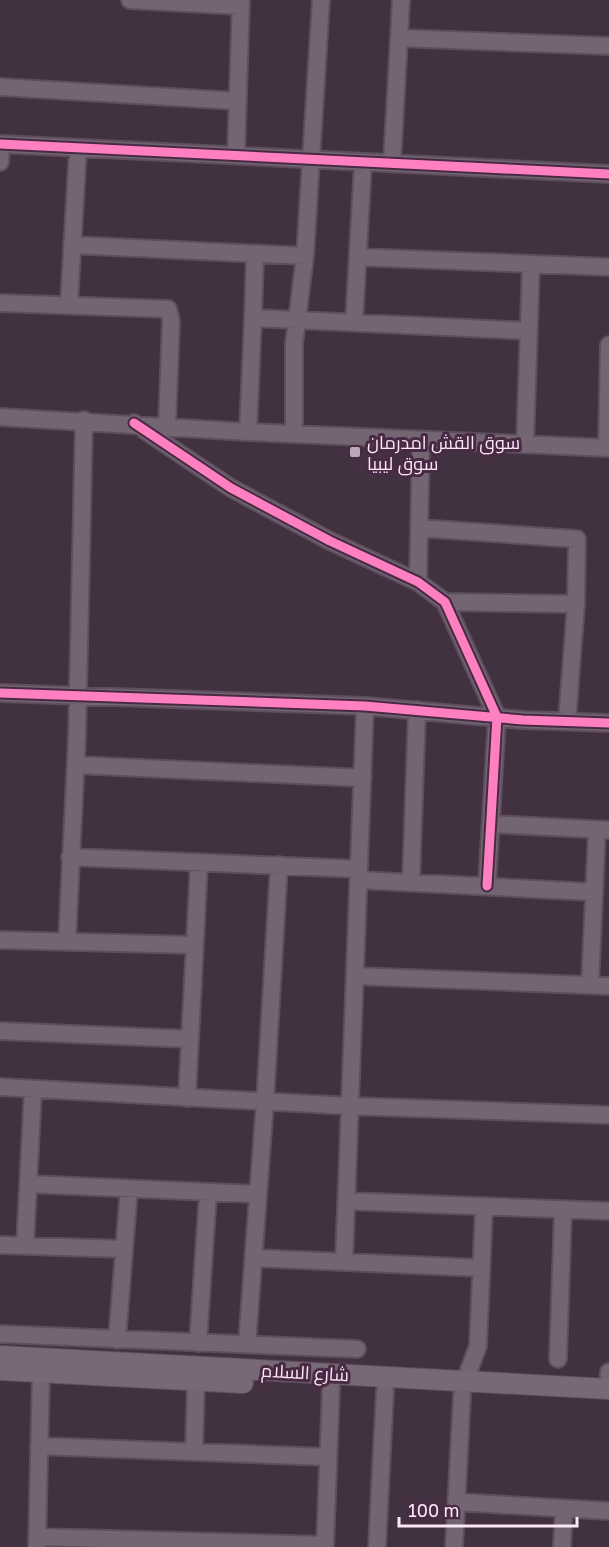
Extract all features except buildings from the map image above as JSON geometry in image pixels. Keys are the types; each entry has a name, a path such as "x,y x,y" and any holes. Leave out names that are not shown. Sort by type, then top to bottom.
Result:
{"main road":[{"name":"شارع السلام","path":"0,1356 464,1388 609,1402"},
{"name":"شارع السلام","path":"0,1370 385,1391 464,1388 609,1389"}],"street":[{"path":"130,0 241,3 236,155"},
{"path":"294,434 296,321 305,256 321,0"},
{"path":"392,163 401,0"},
{"path":"399,38 609,46"},
{"path":"0,87 237,100"},
{"path":"0,162 1,144 609,174"},
{"path":"69,304 78,148"},
{"path":"354,323 363,163"},
{"path":"72,245 305,256"},
{"path":"248,432 255,255"},
{"path":"358,257 609,267"},
{"path":"525,445 531,264"},
{"path":"0,303 168,309 171,321 167,426"},
{"path":"253,318 529,331"},
{"path":"0,417 134,423 248,432 608,448 609,345"},
{"path":"67,942 75,765 84,420"},
{"path":"134,423 203,471 273,512 418,582 445,602 497,717 487,886"},
{"path":"418,582 421,440"},
{"path":"419,528 574,537 578,541 576,604 567,721"},
{"path":"445,602 576,604"},
{"path":"0,709 0,693 77,694 365,706 609,723"},
{"path":"344,1261 365,706"},
{"path":"411,883 417,710"},
{"path":"75,765 363,778"},
{"path":"491,824 603,830 592,892 590,985"},
{"path":"70,857 279,865 359,874 411,883 592,892"},
{"path":"187,1098 199,863"},
{"path":"247,1344 265,1102 279,865"},
{"path":"0,940 194,945"},
{"path":"355,976 609,986"},
{"path":"0,1031 190,1039"},
{"path":"0,1087 350,1106 609,1115"},
{"path":"25,1246 33,1089"},
{"path":"28,1184 257,1194"},
{"path":"117,1340 129,1189"},
{"path":"198,1343 208,1193"},
{"path":"346,1201 609,1211"},
{"path":"454,1547 464,1388 478,1346 484,1207"},
{"path":"558,1359 563,1210"},
{"path":"0,1245 124,1249"},
{"path":"254,1258 481,1268"},
{"path":"0,1334 357,1349"},
{"path":"609,1372 609,1389"},
{"path":"41,1373 37,1542 325,1546 332,1387"},
{"path":"194,1452 195,1381"},
{"path":"378,1547 385,1391"},
{"path":"39,1446 328,1457"},
{"path":"457,1502 609,1512"},
{"path":"562,1547 564,1509"}],"cycle path":[{"path":"0,144 609,174"},
{"path":"134,423 231,488 330,541 418,582 445,602 497,717 487,886"},
{"path":"0,693 365,706 523,720 609,723"}],"place":[{"name":"سوق القش امدرمان سوق ليبيا","path":"355,452"}]}
